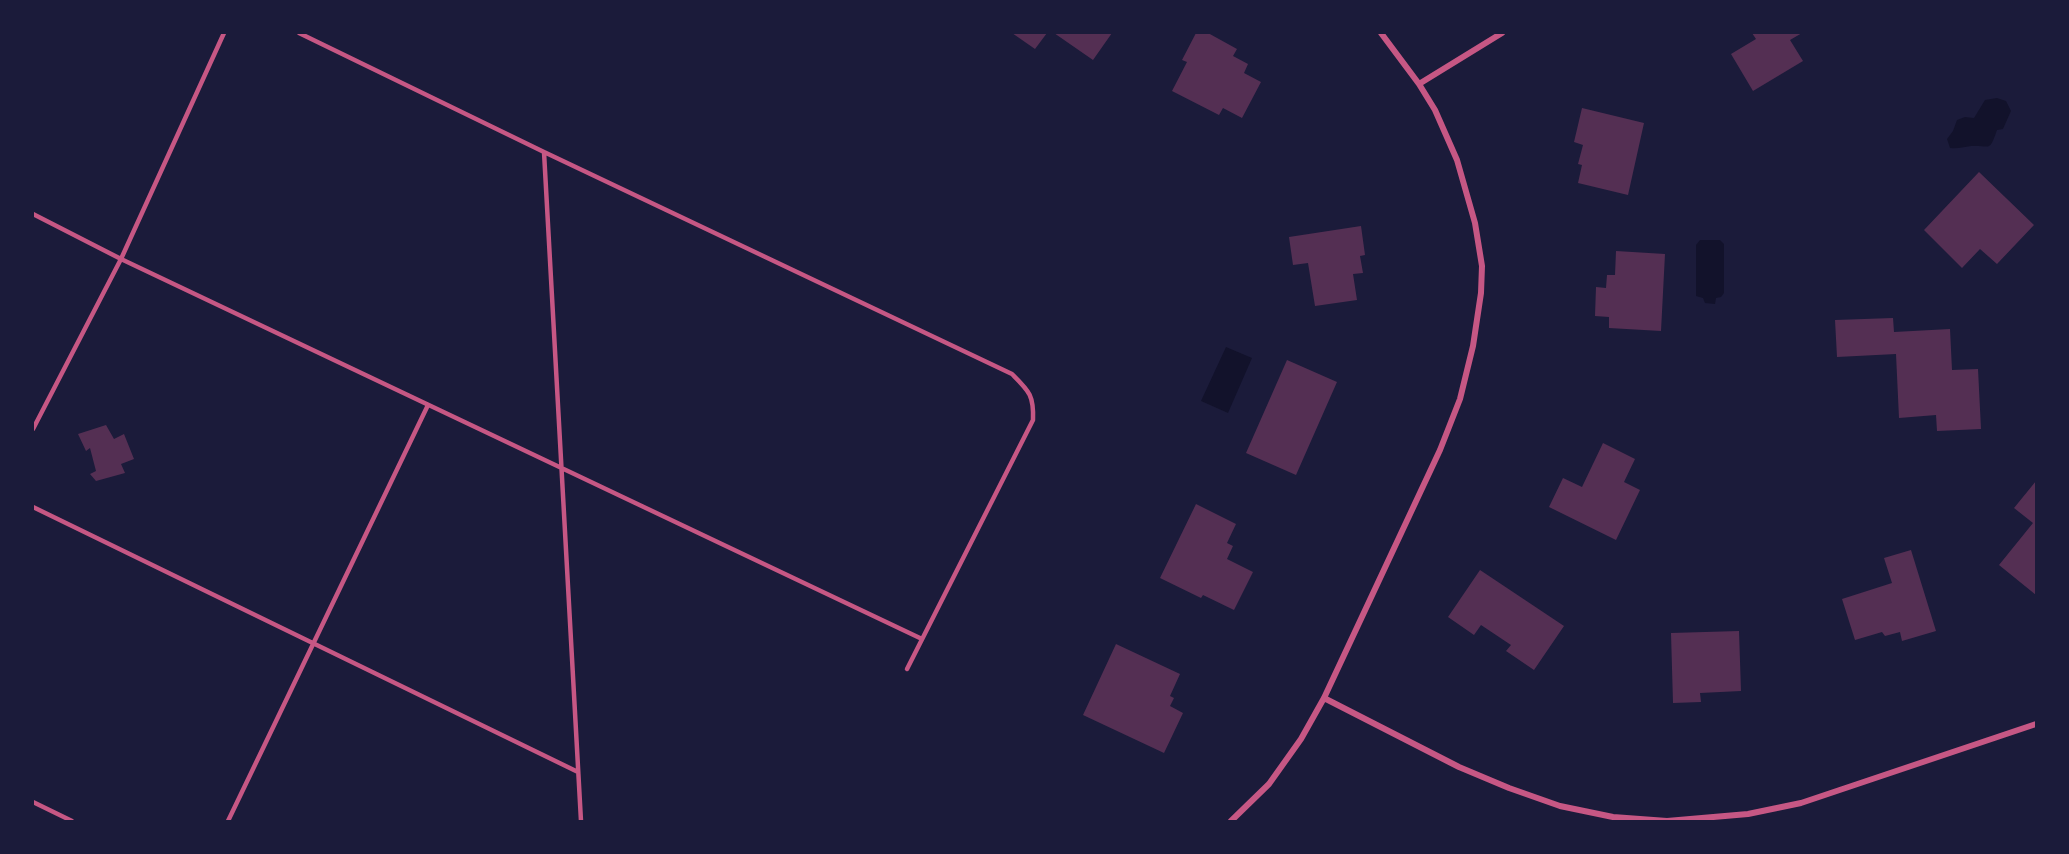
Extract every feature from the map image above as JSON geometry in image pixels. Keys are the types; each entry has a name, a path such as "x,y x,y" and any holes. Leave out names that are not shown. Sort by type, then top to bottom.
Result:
{"street":[{"path":"1232,821 1269,784 1301,739 1324,698 1440,450 1460,399 1474,335 1481,293 1482,266 1475,223 1457,160 1435,110 1390,42 1381,33"},
{"path":"1419,84 1502,33"},
{"path":"1324,698 1459,767 1509,788 1560,806 1613,817 1667,821 1748,814 1801,803 2036,724"}],"lane":[{"path":"33,429 121,259 224,33"},
{"path":"299,33 1012,374 1025,387 1034,402 1033,420 907,669"},
{"path":"544,152 581,821"},
{"path":"33,214 121,259 922,639"},
{"path":"228,821 428,405"},
{"path":"33,507 578,772"},
{"path":"33,802 72,821"}],"shaded area":[{"path":"1997,98 2006,101 2011,111 2003,129 1997,130 1991,145 1950,148 1947,139 1957,120 1965,117 1974,118 1985,100"},
{"path":"1700,240 1720,240 1724,244 1724,293 1721,297 1716,298 1715,304 1705,303 1703,298 1696,296 1696,245"},
{"path":"1226,347 1252,358 1228,413 1201,401"}],"building":[{"path":"1012,33 1047,33 1035,49"},
{"path":"1054,33 1112,33 1093,60"},
{"path":"1196,33 1208,33 1237,49 1233,56 1248,64 1244,73 1261,82 1242,118 1223,108 1219,115 1172,91 1187,62 1182,60"},
{"path":"1752,33 1802,33 1790,40 1803,61 1753,91 1731,54 1756,39"},
{"path":"1582,108 1644,123 1628,195 1578,183 1582,165 1578,164 1583,145 1574,142"},
{"path":"1979,172 2034,225 1997,264 1980,249 1962,268 1924,230"},
{"path":"1361,226 1365,255 1360,256 1363,273 1353,274 1357,300 1315,306 1308,263 1293,265 1289,237"},
{"path":"1616,251 1665,254 1661,331 1609,328 1609,317 1595,316 1596,287 1606,288 1607,275 1615,275"},
{"path":"1893,318 1894,332 1950,329 1952,370 1978,369 1981,429 1937,431 1936,415 1899,418 1896,354 1837,357 1835,320"},
{"path":"1287,360 1337,382 1296,475 1246,453"},
{"path":"106,425 114,439 124,434 134,459 121,464 125,473 96,481 90,474 96,471 90,448 86,451 78,434"},
{"path":"1603,443 1635,459 1624,482 1640,490 1616,540 1549,507 1563,478 1582,487"},
{"path":"2036,481 2036,595 1999,565 2033,523 2014,508"},
{"path":"1196,504 1236,524 1227,543 1233,546 1227,559 1253,572 1234,610 1203,595 1201,598 1160,578"},
{"path":"1911,550 1936,631 1902,641 1900,632 1885,636 1882,632 1855,640 1842,599 1892,583 1884,558"},
{"path":"1480,570 1564,626 1534,670 1506,651 1511,645 1481,625 1474,635 1448,617"},
{"path":"1739,631 1741,691 1700,693 1701,702 1673,703 1671,633"},
{"path":"1116,644 1180,674 1170,696 1174,698 1170,706 1183,713 1164,753 1083,715"}]}
